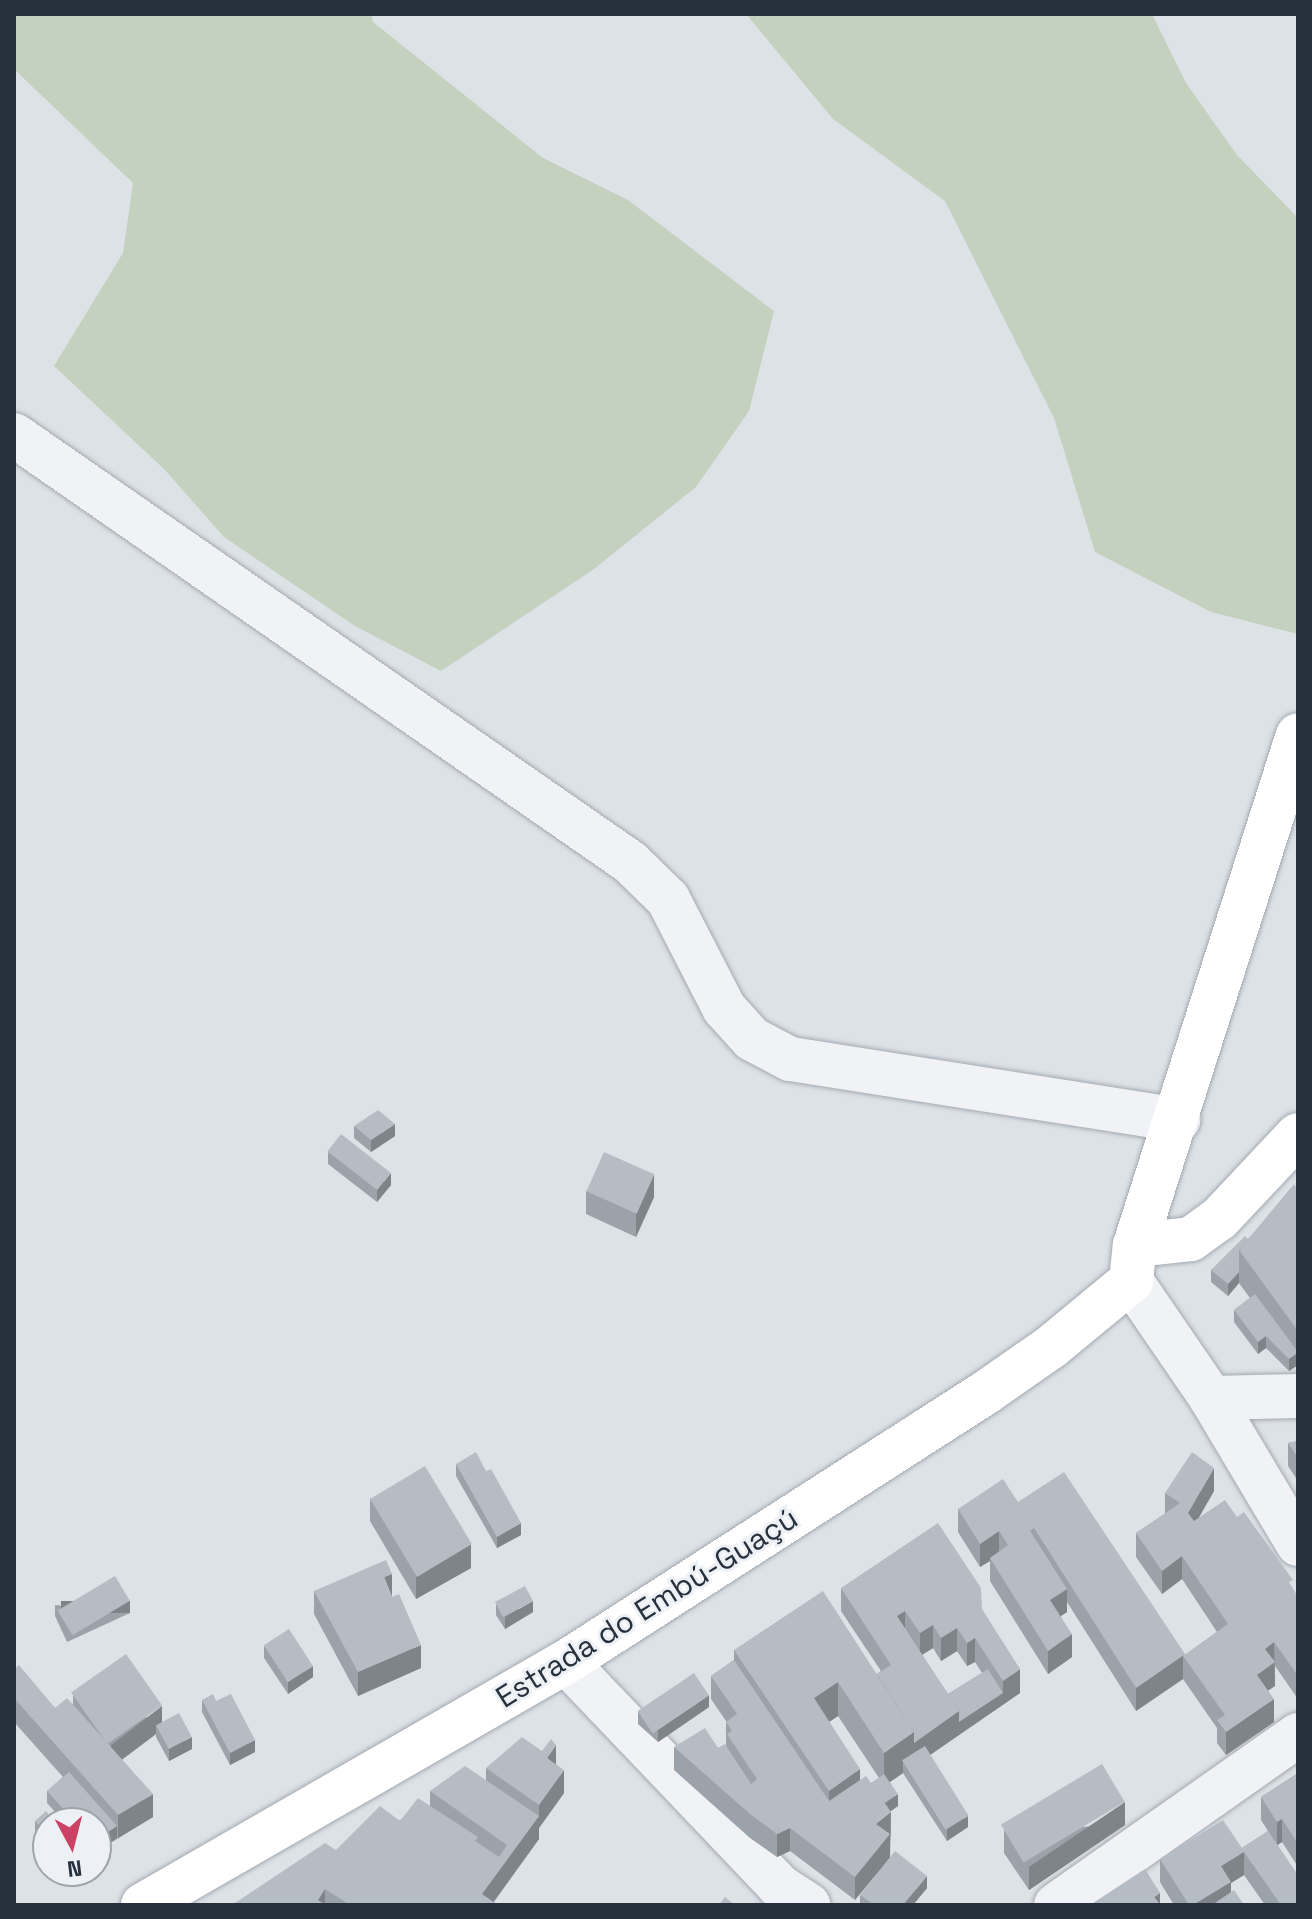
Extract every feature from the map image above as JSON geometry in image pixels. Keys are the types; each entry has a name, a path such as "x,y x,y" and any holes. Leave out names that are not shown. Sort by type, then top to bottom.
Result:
{"main road":[{"path":"1133,1263 1298,735"},
{"path":"1133,1263 1191,1239 1219,1219 1298,1135"},
{"name":"Estrada do Embú-Guaçú","path":"143,1905 566,1662 985,1393 1051,1347 1133,1263"}],"street":[{"path":"14,435 630,862 668,899 724,1008 752,1039 790,1059 1178,1120"},
{"path":"1133,1263 1298,1544"},
{"path":"1211,1398 1298,1396"},
{"path":"566,1662 779,1886 808,1905"},
{"path":"1056,1905 1298,1735"}],"green space":[{"path":"14,14 371,14 373,22 543,158 628,200 774,311 749,411 696,487 594,569 441,671 355,626 224,537 165,470 54,366 123,253 133,183 14,69"},
{"path":"746,14 1152,14 1186,83 1237,155 1298,218 1298,634 1211,612 1095,552 1054,418 945,201 833,119"}],"building":[{"path":"378,1110 395,1124 371,1140 354,1126"},
{"path":"341,1134 391,1173 377,1190 327,1151"},
{"path":"604,1152 654,1174 637,1214 587,1191"},
{"path":"1294,1184 1298,1190 1298,1331 1239,1250"},
{"path":"1245,1236 1248,1239 1239,1250 1239,1272 1228,1284 1211,1270"},
{"path":"1255,1294 1298,1352 1289,1359 1266,1336 1258,1342 1234,1310"},
{"path":"1298,1441 1298,1458 1288,1443"},
{"path":"476,1452 486,1471 491,1469 521,1523 497,1537 456,1464"},
{"path":"1192,1452 1214,1468 1188,1513 1194,1521 1225,1500 1237,1517 1244,1512 1293,1580 1289,1582 1298,1597 1298,1676 1274,1642 1265,1649 1275,1662 1257,1675 1274,1699 1226,1732 1217,1720 1225,1715 1183,1656 1228,1624 1182,1556 1162,1571 1136,1533 1180,1503 1165,1493"},
{"path":"425,1466 472,1544 417,1577 370,1499"},
{"path":"1064,1472 1185,1654 1136,1688 1034,1528 1030,1531 1067,1589 1050,1600 1072,1634 1048,1651 990,1558 1008,1545 999,1531 980,1544 958,1509 1003,1479 1018,1502"},
{"path":"938,1523 981,1588 982,1609 1020,1669 1003,1681 975,1638 967,1643 957,1628 941,1638 933,1625 920,1633 905,1611 897,1616 959,1711 914,1743 914,1732 877,1674 891,1665 841,1588"},
{"path":"386,1560 392,1574 384,1577 392,1597 399,1594 421,1645 358,1672 314,1591"},
{"path":"115,1576 130,1601 73,1635 58,1611"},
{"path":"525,1586 533,1601 503,1617 495,1602"},
{"path":"823,1591 914,1732 884,1753 838,1682 814,1698 860,1769 829,1791 734,1650"},
{"path":"289,1629 313,1666 288,1682 264,1645"},
{"path":"126,1654 162,1706 107,1744 71,1692"},
{"path":"734,1660 829,1801 866,1776 891,1812 876,1824 890,1834 855,1877 790,1828 777,1834 674,1747 705,1728 718,1748 725,1744 751,1784 757,1779 727,1734 732,1731 726,1722 737,1714 711,1676"},
{"path":"19,1665 55,1708 67,1698 153,1794 118,1815 14,1698 14,1669"},
{"path":"988,1669 1003,1693 959,1722 959,1711 948,1694"},
{"path":"694,1673 709,1695 653,1733 638,1711"},
{"path":"213,1694 216,1701 231,1694 255,1740 230,1753 202,1700"},
{"path":"179,1713 192,1737 169,1749 156,1725"},
{"path":"522,1737 542,1751 551,1739 556,1745 547,1758 564,1770 539,1805 486,1768"},
{"path":"925,1746 968,1816 946,1830 902,1760"},
{"path":"1102,1764 1125,1802 1024,1862 1001,1825"},
{"path":"465,1766 539,1816 482,1894 498,1905 346,1905 325,1889 318,1900 325,1905 232,1905 325,1843 336,1850 380,1806 400,1821 418,1798 478,1837 475,1841 499,1857 507,1845 430,1791"},
{"path":"69,1772 100,1807 62,1807 47,1791"},
{"path":"1298,1773 1298,1844 1282,1819 1277,1822 1261,1797"},
{"path":"884,1774 898,1794 885,1803 871,1783"},
{"path":"1223,1820 1242,1848 1268,1831 1298,1875 1298,1905 1281,1905 1244,1852 1221,1866 1231,1882 1189,1905 1160,1859"},
{"path":"895,1851 927,1876 903,1905 874,1905 860,1895"},
{"path":"1145,1869 1160,1893 1154,1897 1160,1905 1090,1905"},
{"path":"1234,1890 1244,1905 1212,1905"},
{"path":"725,1897 735,1905 719,1905"}]}
